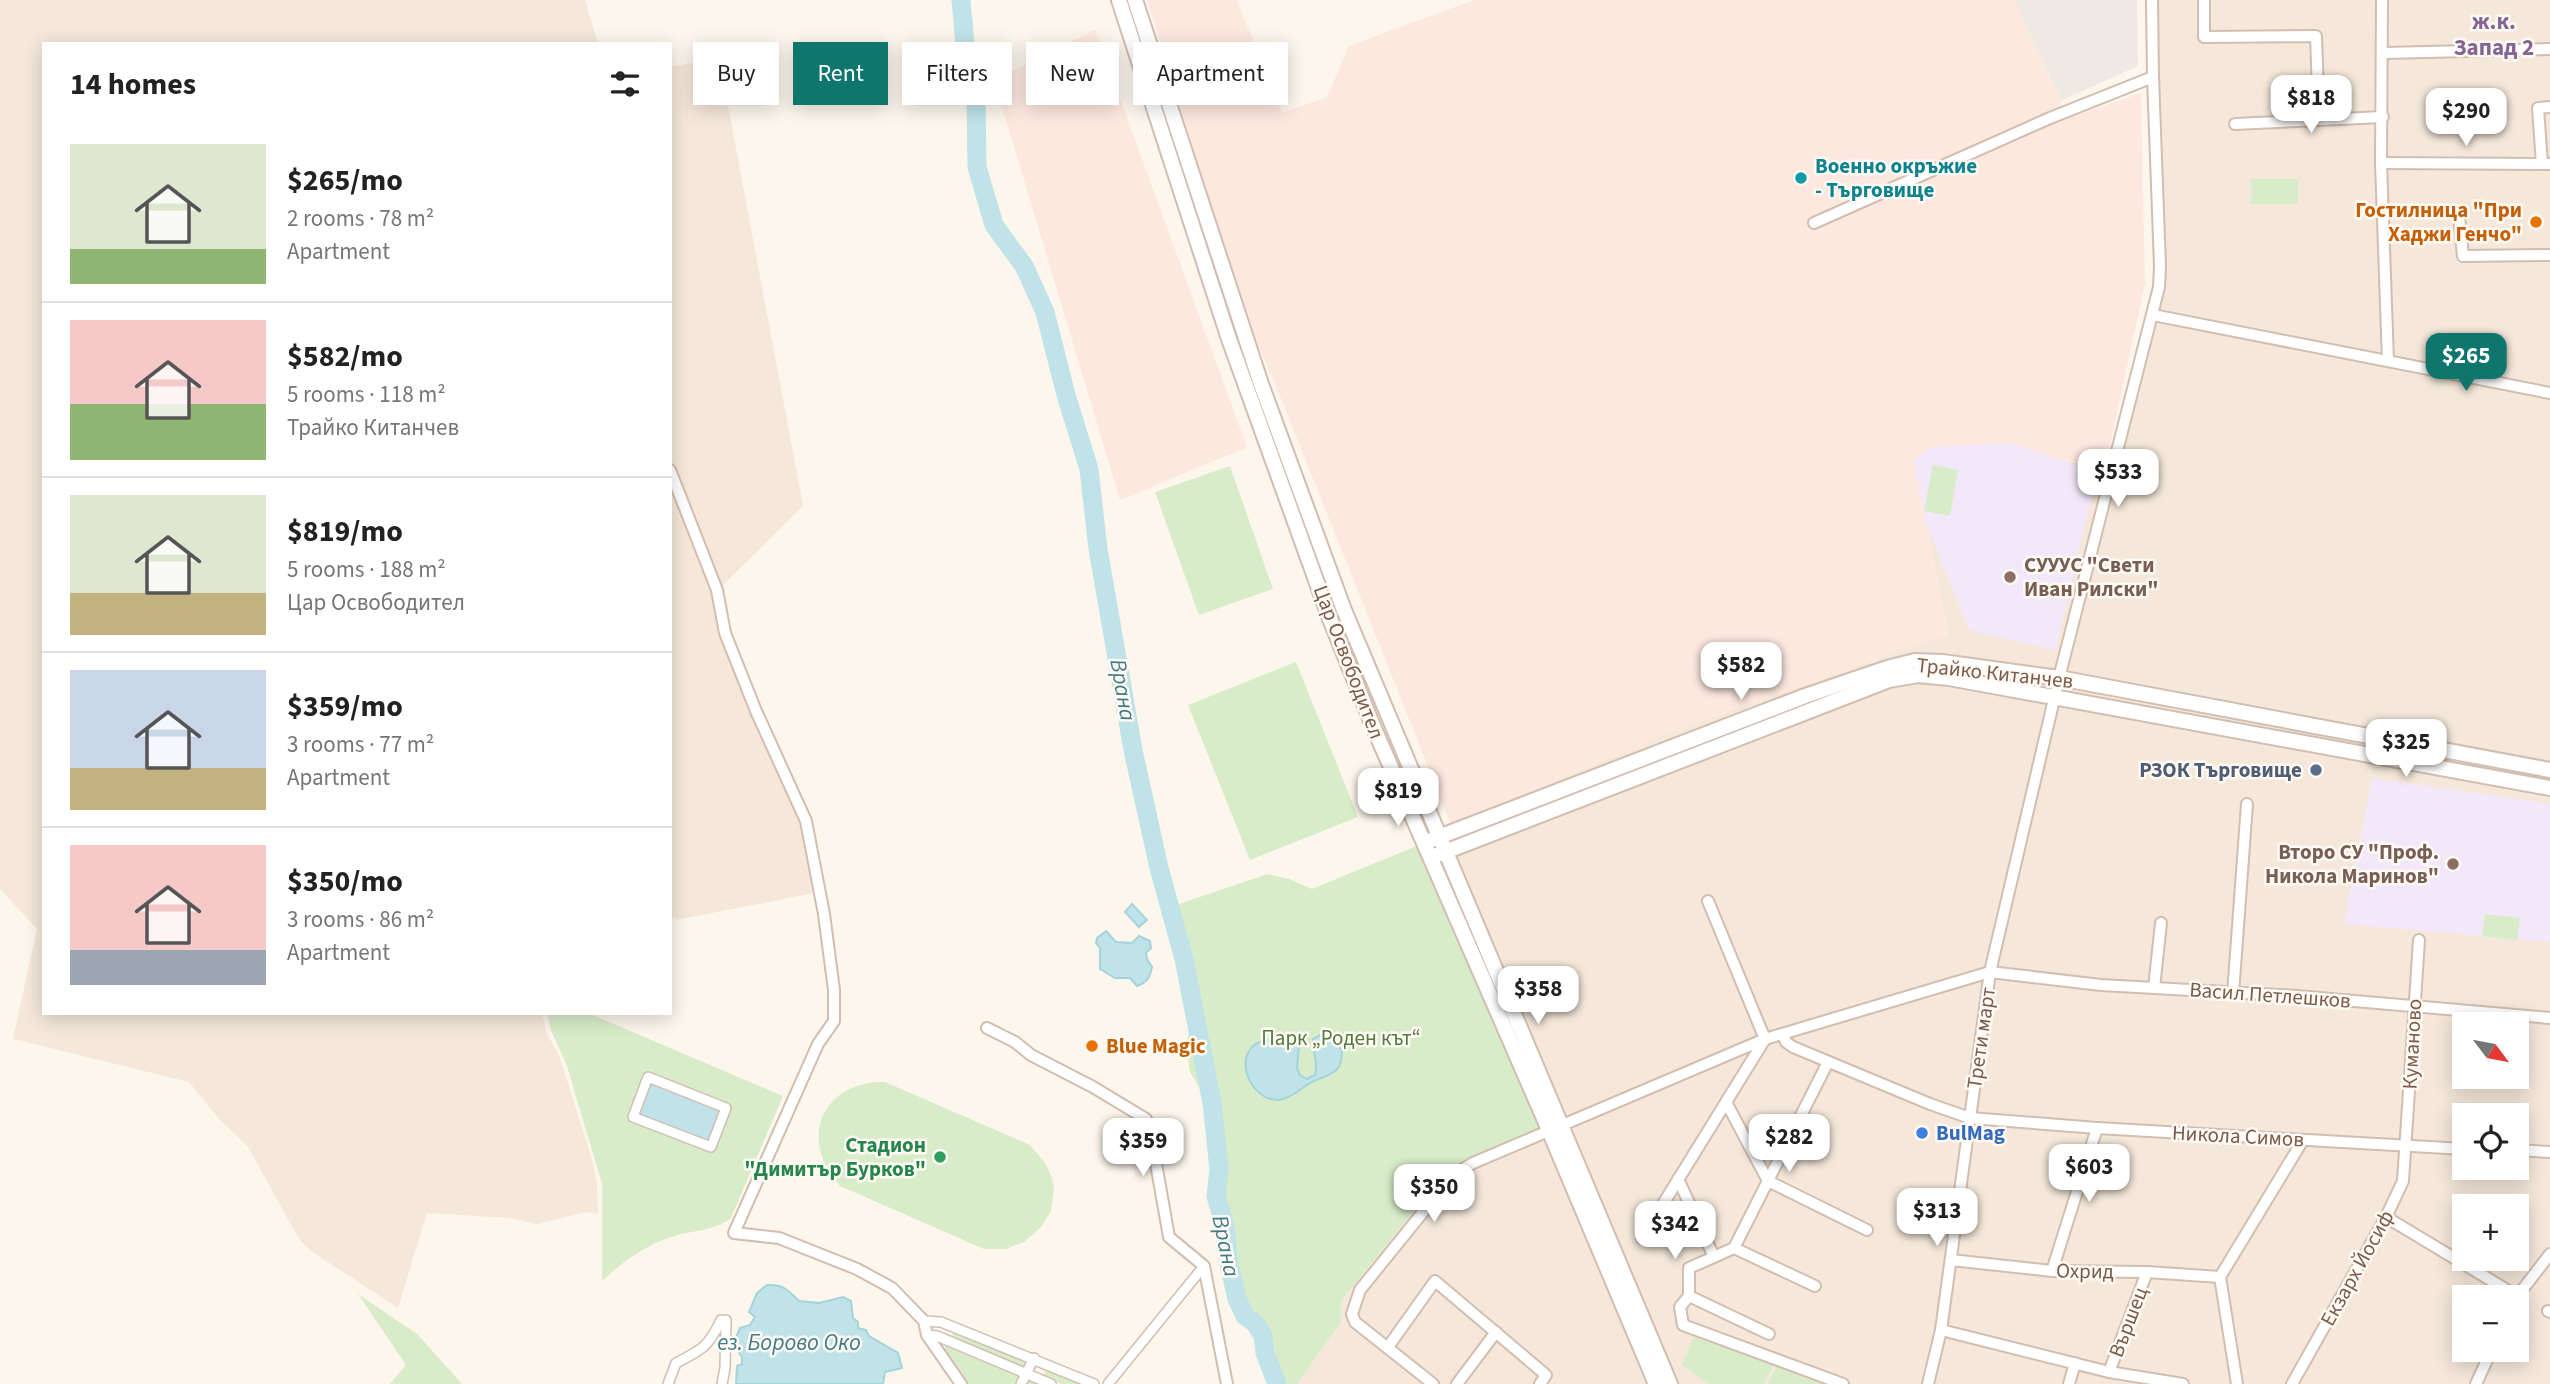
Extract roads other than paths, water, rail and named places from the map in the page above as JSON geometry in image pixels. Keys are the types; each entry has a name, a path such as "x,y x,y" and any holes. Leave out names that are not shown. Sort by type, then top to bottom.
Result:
{"street":[{"name":"Цар Освободител","path":"1119,0 1229,340 1326,607 1373,726 1430,858 1670,1384"},
{"name":"Цар Освободител","path":"1135,0 1261,384 1344,610 1445,851 1656,1384"},
{"name":"Трети март","path":"1928,1384 1941,1330 1990,972 2059,678 2159,287 2152,0"},
{"path":"2204,0 2204,37 2316,36 2319,119"},
{"path":"2382,0 2384,53 2381,163 2388,361"},
{"path":"2384,53 2550,49"},
{"path":"1814,223 2038,123 2152,77"},
{"path":"2381,163 2546,164 2538,108 2550,107"},
{"path":"2235,124 2383,117"},
{"path":"2459,215 2463,256 2550,255"},
{"path":"2152,315 2550,393"},
{"path":"672,475 717,590 725,633 756,711 806,821 826,925 834,990 834,1021 818,1044 734,1233 779,1238 857,1269 892,1288 925,1321 961,1384"},
{"name":"Трайко Китанчев","path":"1424,843 1792,701 1915,661 1942,662 2059,678 2550,770"},
{"name":"Трайко Китанчев","path":"1430,858 1905,676 1932,675 2055,696 2550,788"},
{"path":"2233,993 2247,804"},
{"path":"1708,901 1765,1039"},
{"path":"2154,988 2161,923"},
{"name":"Куманово","path":"2407,1147 2419,940"},
{"path":"1433,1384 1355,1322 1352,1314 1360,1290 1453,1175 1473,1163 1765,1039 1990,972"},
{"name":"Васил Петлешков","path":"1990,972 2101,985 2414,1005 2550,1018"},
{"path":"987,1028 1146,1119 1170,1237 1204,1266 1227,1384"},
{"name":"Никола Симов","path":"1783,1035 1786,1042 1793,1047 1970,1118 2452,1149"},
{"path":"1642,1238 1765,1039"},
{"path":"1828,1062 1734,1248 1689,1268 1689,1296 1680,1307 1684,1325 1843,1384"},
{"path":"648,1077 726,1108 711,1147 633,1117 648,1077"},
{"path":"1726,1102 1768,1181 1867,1230"},
{"path":"2052,1271 2096,1128"},
{"path":"2237,1384 2220,1278 2303,1140"},
{"name":"Екзарх Йосиф","path":"2292,1384 2386,1217 2403,1181 2407,1147"},
{"path":"2529,1151 2550,1152"},
{"path":"1678,1179 1714,1257"},
{"path":"2386,1217 2497,1285"},
{"path":"1734,1248 1815,1286"},
{"path":"2526,1285 2550,1254"},
{"name":"Охрид","path":"1951,1260 2052,1271 2147,1272 2220,1278"},
{"path":"1108,1384 1204,1266"},
{"name":"Вършец","path":"2109,1372 2147,1272"},
{"path":"1388,1347 1435,1281 1546,1376 1540,1384"},
{"path":"1689,1296 1769,1334"},
{"path":"668,1384 676,1363 704,1349 723,1320 725,1368 722,1384"},
{"path":"925,1321 941,1322 1094,1384"},
{"path":"932,1336 941,1322"},
{"path":"1941,1330 2109,1372 2183,1384"},
{"path":"1457,1384 1496,1332"},
{"path":"932,1336 1051,1384"},
{"path":"1021,1384 1034,1358"},
{"path":"2476,1384 2487,1362"},
{"path":"2069,1384 2075,1363"}],"water":[{"path":"1132,904 1147,920 1139,927 1125,912"},
{"path":"1106,931 1116,942 1132,943 1139,936 1150,941 1151,948 1146,953 1152,967 1144,983 1137,986 1130,978 1115,978 1100,969 1100,948 1096,943 1097,938"},
{"path":"1320,1035 1330,1037 1342,1050 1338,1069 1279,1100 1258,1092 1251,1083 1246,1062 1249,1052 1256,1044 1281,1038 1299,1046 1297,1068 1300,1075 1307,1079 1315,1075 1313,1039"},
{"path":"649,1080 724,1109 710,1144 636,1115"},
{"name":"ез. Борово Око","path":"767,1285 785,1288 799,1301 819,1303 843,1297 851,1301 853,1318 858,1322 858,1328 866,1330 869,1336 898,1353 902,1368 885,1372 883,1384 736,1384 737,1366 742,1364 742,1357 733,1344 740,1328 750,1325 755,1317 749,1312 757,1293"}],"waterway":[{"name":"Врана","path":"961,0 967,66 976,91 977,167 994,225 1024,266 1045,312 1066,395 1089,469 1098,549 1133,750 1159,868 1184,959 1212,1103 1219,1169 1216,1196 1225,1227 1228,1259 1237,1299 1245,1316 1255,1323 1263,1336 1265,1353 1277,1384"}],"place":[{"name":"Военно окръжие - Търговище","path":"1801,178"},
{"name":"Гостилница \"При Хаджи Генчо\"","path":"2536,222"},
{"name":"СУУУС \"Свети Иван Рилски\"","path":"2010,577"},
{"name":"РЗОК Търговище","path":"2316,770"},
{"name":"Второ СУ \"Проф. Никола Маринов\"","path":"2453,864"},
{"name":"Blue Magic","path":"1092,1046"},
{"name":"BulMag","path":"1922,1133"},
{"name":"Стадион \"Димитър Бурков\"","path":"940,1157"}],"district":[{"name":"ж.к. Запад 2","path":"2494,34"}],"park label":[{"name":"Парк „Роден кът“","path":"1341,1038"}]}
